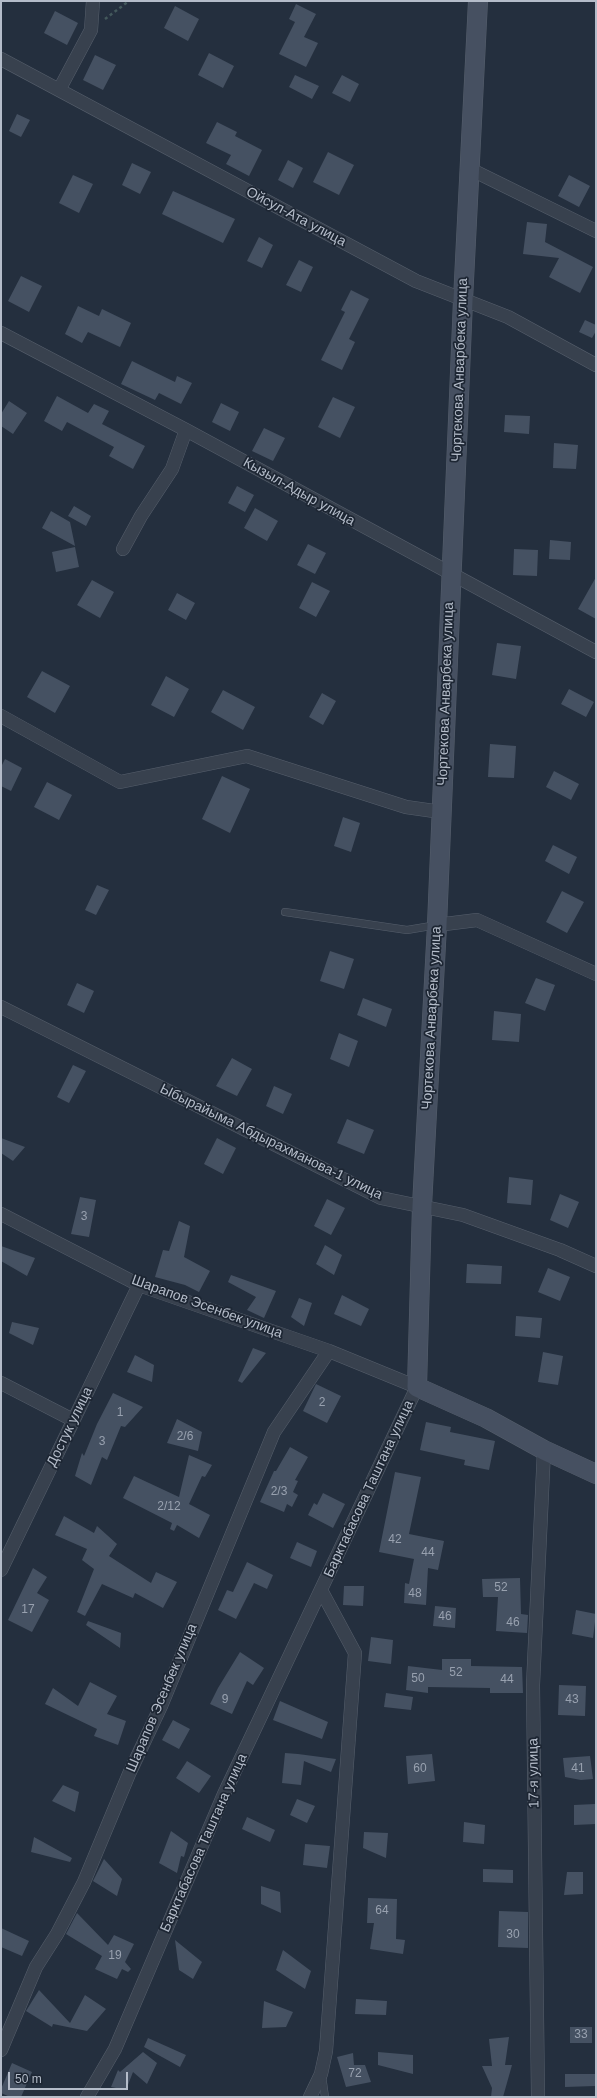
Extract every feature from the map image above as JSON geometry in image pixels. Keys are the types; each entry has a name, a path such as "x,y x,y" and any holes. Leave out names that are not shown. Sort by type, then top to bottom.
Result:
{"street":[{"path":"59,90 90,30 92,1"},
{"name":"Чортекова Анварбека улица","path":"417,1388 422,1206 437,925 463,300 478,1"},
{"name":"Ойсул-Ата улица","path":"1,59 416,281 508,317 596,365"},
{"path":"470,169 596,231"},
{"name":"Кызыл-Адыр улица","path":"1,333 186,430 451,575 596,652"},
{"path":"123,549 141,516 172,469 186,430"},
{"path":"1,716 120,782 247,756 406,807 441,812"},
{"path":"437,925 477,920 596,974"},
{"name":"Ыбырайыма Абдырахманова-1 улица","path":"1,1007 381,1198 463,1215 560,1250 596,1266"},
{"name":"Шарапов Эсенбек улица","path":"1,1214 138,1285 330,1351 417,1388"},
{"name":"Достук улица","path":"1,1570 6,1546 73,1420 138,1285"},
{"name":"Шарапов Эсенбек улица","path":"1,2050 36,1967 57,1934 84,1882 129,1774 161,1706 274,1432 330,1351"},
{"path":"1,1383 73,1420"},
{"path":"417,1388 486,1418 544,1450 596,1474"},
{"name":"Барктабасова Таштана улица","path":"87,2097 115,2049 224,1794 417,1388"},
{"name":"17-я улица","path":"538,2097 533,1686 544,1450"},
{"name":"Барктабасова Таштана улица","path":"310,2097 321,2074 326,2051 355,1653 321,1590"}],"lane":[{"path":"285,912 406,930 437,925"},
{"name":"Барктабасова Таштана улица","path":"321,2074 325,2097"}],"path":[{"path":"90,30 129,1"}],"building":[{"path":"296,4 316,14 304,37 318,43 306,67 279,54 295,22 289,19"},
{"path":"175,6 199,19 188,41 164,28"},
{"path":"55,11 78,23 67,45 44,33"},
{"path":"209,53 234,66 223,88 198,75"},
{"path":"95,55 116,65 103,90 83,80"},
{"path":"295,75 319,86 312,99 289,87"},
{"path":"342,75 359,84 350,102 332,93"},
{"path":"17,114 30,120 21,137 9,131"},
{"path":"217,122 237,132 235,136 262,150 249,176 226,164 231,155 206,143"},
{"path":"328,152 354,165 339,195 313,182"},
{"path":"288,160 303,168 293,188 278,180"},
{"path":"132,163 151,172 140,194 122,185"},
{"path":"73,175 93,184 79,213 59,203"},
{"path":"569,175 590,186 579,207 558,196"},
{"path":"173,191 235,219 223,243 162,214"},
{"path":"527,222 547,224 545,242 593,267 580,293 549,277 559,258 523,254"},
{"path":"259,237 273,245 262,268 247,261"},
{"path":"299,260 313,267 301,292 286,285"},
{"path":"21,276 42,286 29,312 8,301"},
{"path":"351,290 369,299 349,339 355,342 342,370 321,360 345,312 341,310"},
{"path":"78,306 99,316 102,309 131,323 120,347 88,332 82,343 65,334"},
{"path":"585,320 596,325 596,331 592,338 579,332"},
{"path":"132,361 175,382 177,376 192,383 181,404 159,393 155,400 121,384"},
{"path":"57,396 88,413 94,404 109,411 102,424 145,446 133,469 109,456 114,447 67,422 62,431 44,421"},
{"path":"333,397 355,407 340,438 318,427"},
{"path":"9,401 27,413 13,434 1,426 1,414"},
{"path":"221,403 239,412 230,431 212,422"},
{"path":"505,415 530,416 529,434 504,432"},
{"path":"264,428 285,438 273,461 252,451"},
{"path":"554,443 578,445 576,469 553,468"},
{"path":"237,486 254,495 245,512 228,503"},
{"path":"74,506 91,516 86,526 68,516"},
{"path":"255,508 278,521 267,541 244,528"},
{"path":"51,511 70,522 75,546 42,528"},
{"path":"550,540 571,542 570,560 549,559"},
{"path":"308,544 326,553 315,574 297,565"},
{"path":"75,547 79,567 56,572 52,552"},
{"path":"514,549 538,550 537,576 513,575"},
{"path":"596,577 596,619 578,609"},
{"path":"92,580 114,592 100,618 77,605"},
{"path":"312,582 330,591 316,617 299,608"},
{"path":"177,593 195,603 186,620 168,610"},
{"path":"497,643 521,646 516,679 492,675"},
{"path":"42,671 70,686 55,713 27,697"},
{"path":"166,676 189,689 174,717 151,705"},
{"path":"569,689 594,702 586,717 561,704"},
{"path":"223,690 255,707 243,730 211,712"},
{"path":"322,693 336,701 323,725 309,717"},
{"path":"490,744 516,746 514,778 488,777"},
{"path":"5,759 22,768 11,791 1,786 1,767"},
{"path":"554,771 579,784 571,800 546,787"},
{"path":"222,776 250,789 230,833 202,819"},
{"path":"47,782 72,795 59,820 34,807"},
{"path":"343,817 360,823 351,852 334,846"},
{"path":"553,845 577,857 569,874 545,861"},
{"path":"97,885 109,890 96,915 85,910"},
{"path":"562,891 584,902 567,933 546,922"},
{"path":"330,951 354,959 344,989 320,981"},
{"path":"536,978 555,985 545,1011 525,1003"},
{"path":"77,983 94,991 84,1013 67,1005"},
{"path":"363,998 392,1009 386,1027 357,1015"},
{"path":"494,1011 521,1014 519,1042 492,1040"},
{"path":"339,1033 358,1041 349,1067 330,1059"},
{"path":"232,1058 252,1069 237,1096 216,1086"},
{"path":"73,1065 86,1071 69,1103 57,1097"},
{"path":"274,1086 292,1094 283,1114 266,1106"},
{"path":"347,1119 374,1130 364,1154 337,1143"},
{"path":"1,1138 25,1147 13,1161 1,1153"},
{"path":"217,1138 236,1148 223,1174 204,1164"},
{"path":"509,1177 533,1180 531,1205 507,1203"},
{"path":"560,1194 579,1202 568,1228 550,1220"},
{"path":"80,1197 96,1200 89,1237 71,1234"},
{"path":"327,1199 345,1208 331,1235 314,1226"},
{"path":"179,1221 190,1226 184,1257 210,1271 199,1292 185,1285 155,1277 163,1250 169,1251"},
{"path":"325,1245 342,1255 334,1275 316,1264"},
{"path":"1,1246 35,1258 27,1276 1,1261"},
{"path":"467,1264 502,1266 501,1284 466,1283"},
{"path":"548,1268 570,1277 560,1301 538,1292"},
{"path":"231,1275 276,1291 264,1318 247,1310 256,1297 228,1282"},
{"path":"342,1295 369,1309 361,1326 334,1314"},
{"path":"299,1298 312,1303 304,1326 291,1317"},
{"path":"516,1316 542,1318 540,1338 515,1336"},
{"path":"12,1322 39,1328 33,1345 9,1333"},
{"path":"253,1348 266,1353 242,1383 238,1381"},
{"path":"543,1352 563,1356 558,1385 538,1382"},
{"path":"135,1355 154,1365 152,1382 127,1372"},
{"path":"316,1384 341,1396 327,1423 303,1411"},
{"path":"113,1393 143,1407 125,1427 121,1426 107,1460 102,1457 91,1485 75,1476 82,1453 84,1456 97,1424"},
{"path":"177,1419 202,1432 198,1451 167,1443"},
{"path":"426,1422 451,1427 450,1432 495,1441 489,1470 464,1465 465,1460 420,1450"},
{"path":"290,1447 308,1457 295,1480 298,1481 293,1492 298,1495 292,1507 287,1504 284,1512 260,1502 274,1471 276,1471"},
{"path":"189,1455 212,1465 205,1477 202,1476 189,1504 210,1515 199,1538 177,1525 174,1531 170,1529 172,1523 123,1498 134,1476 179,1497"},
{"path":"395,1472 421,1477 409,1534 444,1541 438,1570 428,1568 426,1605 404,1603 405,1583 409,1584 414,1559 379,1552"},
{"path":"323,1493 345,1504 333,1528 308,1515 314,1503 317,1505"},
{"path":"64,1516 94,1533 97,1526 117,1544 109,1556 151,1583 156,1572 177,1582 163,1608 135,1593 133,1598 102,1584 85,1616 77,1612 94,1569 82,1560 87,1549 55,1535"},
{"path":"297,1542 317,1551 311,1567 290,1558"},
{"path":"247,1562 273,1575 267,1589 254,1583 236,1619 218,1610 227,1590 233,1592"},
{"path":"33,1568 47,1577 37,1593 49,1600 32,1632 8,1620"},
{"path":"520,1578 521,1614 528,1615 527,1633 496,1631 498,1597 483,1597 482,1579"},
{"path":"344,1586 364,1586 363,1606 343,1605"},
{"path":"435,1606 456,1608 455,1628 433,1626"},
{"path":"576,1610 596,1614 593,1638 572,1634"},
{"path":"88,1621 121,1633 120,1648 86,1625"},
{"path":"371,1637 393,1640 391,1664 368,1661"},
{"path":"240,1652 264,1668 253,1685 247,1681 232,1714 210,1704"},
{"path":"442,1659 471,1659 471,1666 522,1667 523,1693 490,1693 490,1688 428,1687 428,1693 406,1690 408,1666 442,1670"},
{"path":"90,1682 117,1696 107,1714 126,1721 118,1745 94,1736 97,1729 45,1704 53,1688 78,1706"},
{"path":"559,1685 586,1686 585,1716 558,1715"},
{"path":"386,1693 413,1697 411,1710 384,1707"},
{"path":"280,1701 328,1722 322,1739 273,1720"},
{"path":"173,1720 190,1729 179,1749 162,1740"},
{"path":"285,1753 336,1759 331,1772 304,1761 301,1785 282,1783"},
{"path":"432,1754 435,1781 408,1784 406,1756"},
{"path":"590,1756 593,1779 581,1780 565,1777 563,1758"},
{"path":"187,1761 211,1776 199,1793 176,1778"},
{"path":"63,1785 79,1792 75,1812 52,1801"},
{"path":"297,1799 315,1806 307,1823 290,1815"},
{"path":"595,1804 596,1824 574,1825 574,1805"},
{"path":"247,1817 275,1830 270,1842 242,1829"},
{"path":"464,1822 485,1825 484,1844 463,1842"},
{"path":"171,1831 188,1843 184,1857 181,1856 177,1873 159,1863"},
{"path":"364,1832 388,1833 386,1858 363,1848"},
{"path":"34,1837 72,1858 70,1862 31,1852"},
{"path":"305,1844 330,1846 327,1868 303,1865"},
{"path":"104,1859 122,1879 117,1896 93,1881"},
{"path":"483,1869 513,1870 513,1883 483,1882"},
{"path":"567,1872 583,1872 583,1894 564,1895"},
{"path":"261,1886 280,1892 281,1913 261,1904"},
{"path":"368,1898 397,1899 396,1939 405,1940 403,1954 370,1949 374,1923 367,1923"},
{"path":"499,1911 528,1912 528,1948 498,1947"},
{"path":"77,1913 108,1945 114,1935 134,1944 125,1962 131,1969 128,1972 122,1969 117,1979 95,1969 102,1956 66,1934"},
{"path":"1,1928 29,1941 22,1956 1,1947"},
{"path":"175,1940 202,1962 193,1979 179,1970"},
{"path":"283,1950 311,1971 305,1989 276,1970"},
{"path":"39,1990 70,2023 85,1995 106,2009 87,2031 53,2024 52,2027 26,2011"},
{"path":"356,1999 387,2001 386,2015 355,2014"},
{"path":"264,2001 293,2012 286,2027 262,2028"},
{"path":"570,2027 592,2027 592,2043 570,2043"},
{"path":"509,2037 505,2065 512,2065 503,2097 491,2097 492,2088 482,2066 492,2066 489,2039"},
{"path":"148,2038 186,2055 180,2067 144,2047"},
{"path":"143,2052 157,2063 147,2084 133,2072 126,2090 111,2087 118,2070 120,2072"},
{"path":"378,2052 413,2055 413,2074 378,2065"},
{"path":"353,2053 354,2065 365,2065 371,2082 346,2087 337,2057"},
{"path":"12,2063 32,2072 21,2097 10,2097 1,2093 1,2089"},
{"path":"565,2074 595,2074 595,2086 565,2087"}]}
